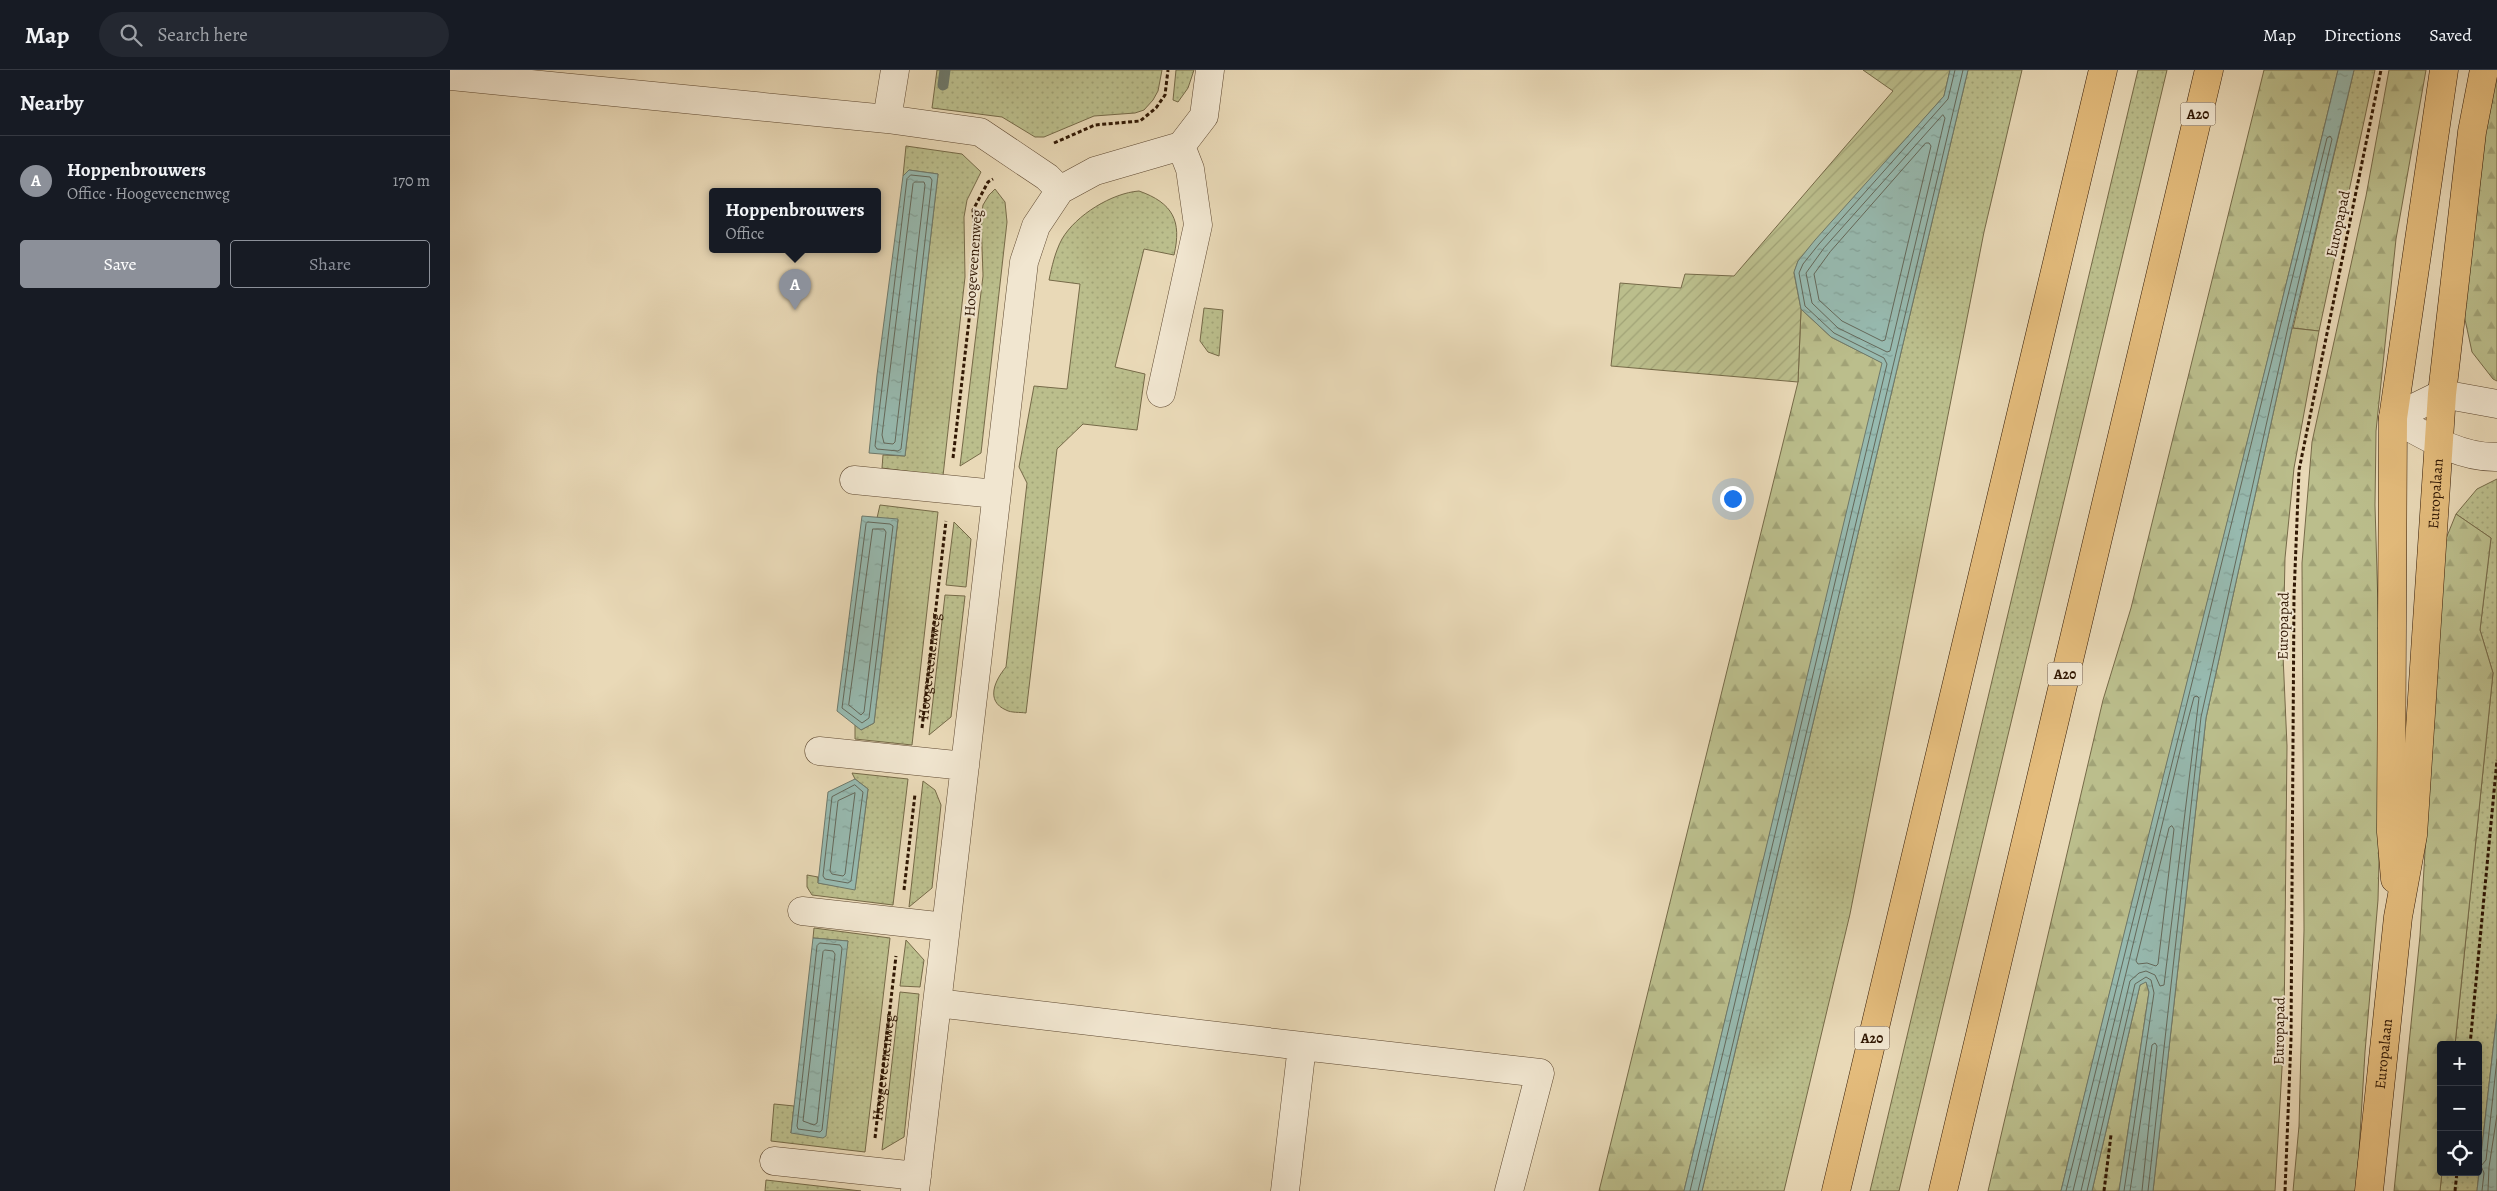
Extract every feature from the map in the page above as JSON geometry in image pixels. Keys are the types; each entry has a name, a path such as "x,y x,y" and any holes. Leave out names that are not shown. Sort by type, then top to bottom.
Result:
{"main road":[{"name":"A20","path":"1836,1191 2102,70"},
{"name":"A20","path":"1943,1191 2209,70"},
{"name":"Europalaan","path":"2398,918 2391,832 2393,418 2444,70"},
{"name":"Europalaan","path":"2370,1191 2398,918 2413,835 2442,394 2472,132 2484,70"}],"street":[{"path":"887,119 895,70"},
{"path":"774,1162 871,1171 916,1183 1024,262 1036,226 1060,190 1095,171 1181,146 1204,116 1210,70"},
{"path":"450,76 498,76 887,119 980,132 1047,178 1060,190"},
{"path":"1161,393 1198,225 1192,177 1181,146"},
{"path":"2393,418 2442,394 2497,404"},
{"path":"2393,418 2440,444 2486,457 2497,457"},
{"path":"854,480 996,494"},
{"path":"819,752 965,766"},
{"path":"802,911 946,927"},
{"path":"937,1003 1540,1073 1509,1191"},
{"path":"1285,1191 1302,1046"}],"path":[{"name":"Hoogeveenenweg","path":"871,1171 976,260 973,210 988,182 1066,136 1095,125 1140,121 1156,108 1165,95 1168,70"},
{"name":"Europapad","path":"2285,1191 2291,1039 2294,596 2299,470 2381,70"},
{"path":"2470,1041 2497,760"},
{"path":"2104,1191 2111,1135"},
{"path":"2456,1191 2457,1176"}],"green space":[{"path":"937,70 1162,70 1158,91 1144,110 1135,113 1094,116 1044,137 1035,137 1002,117 932,108"},
{"path":"1176,70 1194,70 1188,88 1178,102 1173,100"},
{"path":"1863,70 1950,70 1944,96 1798,261 1794,273 1801,309 1798,382 1611,366 1620,283 1681,288 1685,274 1734,276 1893,91"},
{"path":"1968,70 2022,70 1984,232 1850,914 1784,1191 1702,1191"},
{"path":"2138,70 2167,70 1899,1191 1870,1191"},
{"path":"2264,70 2338,70 2061,1191 1988,1191 2103,700 2131,608"},
{"path":"2354,70 2375,70 2319,331 2293,328"},
{"path":"2389,70 2426,70 2396,239 2376,431 2375,505 2382,742 2378,900 2365,1052 2357,1191 2293,1191 2299,1126 2304,930 2302,563 2312,442 2366,196"},
{"path":"2497,70 2497,381 2493,379 2472,352 2463,310 2492,71"},
{"path":"906,146 962,154 981,172 967,200 964,217 965,277 943,476 882,468 883,455 905,456 938,174 909,170 903,176"},
{"path":"995,189 1005,202 1007,222 981,453 960,466 983,276 981,217 983,205"},
{"path":"1139,191 1160,201 1167,208 1172,215 1177,232 1174,255 1144,249 1115,367 1145,374 1137,430 1083,424 1057,449 1026,713 1010,712 996,701 994,690 998,678 1006,667 1027,483 1019,467 1034,386 1067,389 1080,284 1049,280 1057,249 1068,230 1076,222 1106,201"},
{"path":"1204,308 1223,310 1219,356 1208,352 1200,341"},
{"path":"1801,309 1831,337 1883,363 1684,1191 1599,1191 1798,382"},
{"path":"2292,328 2319,331 2294,468 2285,558 2283,655 2287,746 2284,1033 2275,1191 2153,1191 2206,718"},
{"path":"2497,479 2497,1014 2482,1147 2482,1041 2455,1041 2493,673 2480,630 2491,538 2456,514 2477,489"},
{"path":"880,505 938,512 912,745 855,739 855,724 861,730 874,723 898,520 877,518"},
{"path":"2456,514 2491,538 2480,630 2493,673 2455,1041 2437,1041 2437,1176 2442,1176 2440,1191 2394,1191 2420,936 2443,546"},
{"path":"954,522 971,539 966,587 946,585"},
{"path":"945,595 965,596 951,717 929,735"},
{"path":"852,773 908,779 893,905 812,895 807,887 807,875 818,877 818,883 855,889 868,789 855,779"},
{"path":"923,781 935,790 941,805 932,888 909,907"},
{"path":"814,928 890,938 865,1152 771,1141 774,1104 794,1106 791,1133 848,941 813,938"},
{"path":"906,940 924,960 920,987 900,986"},
{"path":"2146,981 2149,992 2119,1191 2092,1191 2140,985"},
{"path":"900,992 919,994 904,1137 882,1150"},
{"path":"2442,1176 2479,1176 2477,1191 2440,1191"},
{"path":"766,1180 861,1191 765,1191"}],"water":[{"path":"1950,70 1968,70 1702,1191 1684,1191 1882,363 1831,337 1801,309 1794,272 1798,261 1815,240 1944,96"},
{"path":"2338,70 2354,70 2292,328 2206,718 2153,1191 2119,1191 2149,992 2146,982 2140,985 2092,1191 2061,1191 2270,350"},
{"path":"909,170 938,174 905,456 869,453 877,375 903,176"},
{"path":"862,516 898,519 874,723 861,730 837,711"},
{"path":"855,779 868,789 855,890 818,883 828,792"},
{"path":"813,938 848,941 826,1136 823,1138 791,1133"},
{"path":"2497,1014 2497,1191 2477,1191 2479,1176 2482,1176 2482,1147"}],"waterway":[{"path":"943,85 945,70"}],"place":[{"name":"Hoppenbrouwers","path":"795,310"}]}
